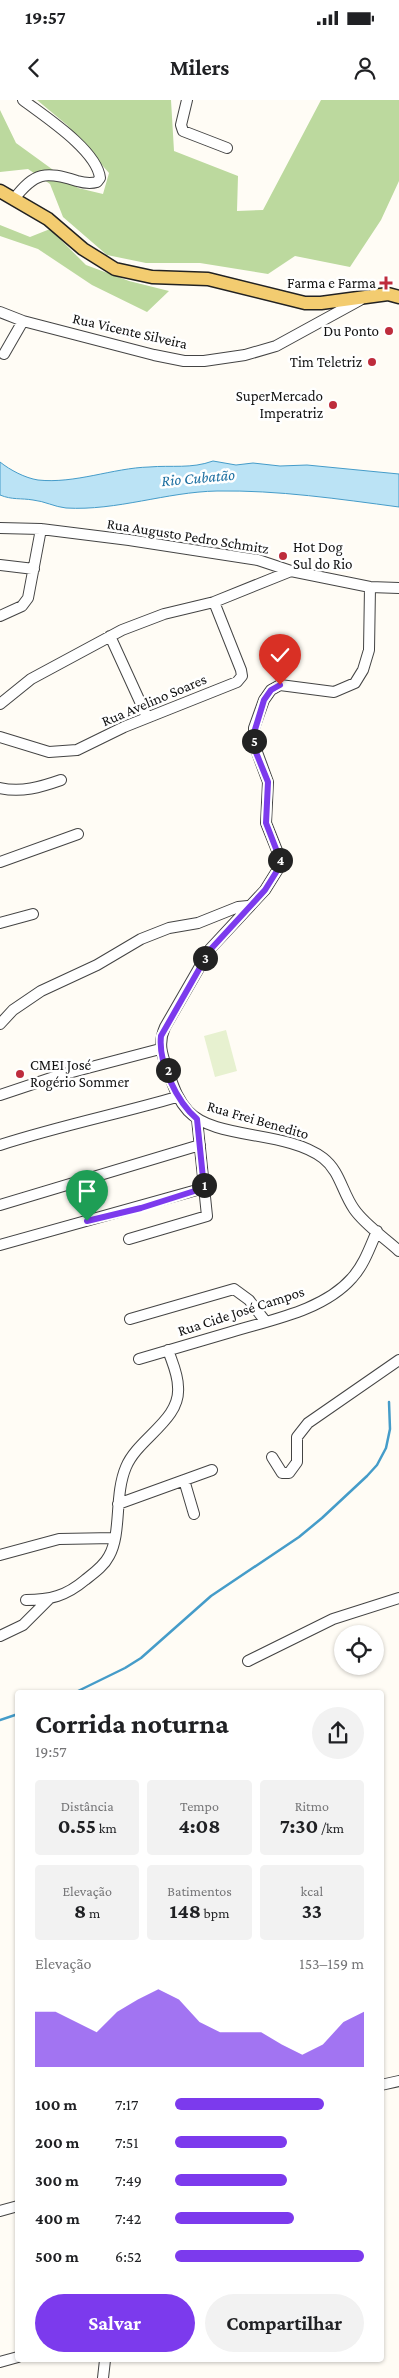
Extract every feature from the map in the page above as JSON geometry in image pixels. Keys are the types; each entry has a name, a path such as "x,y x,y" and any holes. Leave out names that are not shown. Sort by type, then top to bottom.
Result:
{"main road":[{"path":"0,191 48,219 83,249 115,269 152,277 208,279 305,303 361,299 388,294 399,297"}],"street":[{"path":"14,198 27,182 46,175 92,184 100,178 95,166 77,143 23,100"},
{"path":"187,100 181,125 183,131 227,148"},
{"name":"Rua Vicente Silveira","path":"0,312 23,320 154,355 184,361 213,361 245,355 276,346 361,299"},
{"path":"4,354 23,320"},
{"name":"Rua Augusto Pedro Schmitz","path":"0,528 41,529 258,560 292,571 370,587 399,588"},
{"path":"0,616 22,606 28,598 41,529"},
{"path":"0,565 34,569"},
{"path":"0,704 31,679 110,636 153,618 214,602 292,571"},
{"path":"0,1094 57,1076 160,1049 165,1027 210,950 248,906 265,890 280,866 278,854 266,823 268,782 254,744 254,728 264,700 271,690 280,685 334,692 342,691 355,684 363,670 369,650 370,587"},
{"name":"Rua Avelino Soares","path":"0,737 49,752 68,752 241,678 241,670 214,602"},
{"path":"110,636 147,717"},
{"path":"0,788 24,790 61,780"},
{"path":"0,862 78,834"},
{"path":"0,1024 13,1010 42,991 97,965 141,939 169,928 198,923 238,907 248,906"},
{"path":"0,923 33,914"},
{"name":"Rua Frei Benedito","path":"160,1049 177,1097 197,1119 212,1126 296,1144 315,1153 332,1167 353,1208 399,1250"},
{"path":"0,1145 56,1127 113,1116 177,1097"},
{"path":"129,1239 207,1216 197,1119"},
{"path":"0,1204 200,1145"},
{"path":"0,1245 204,1188"},
{"name":"Rua Cide José Campos","path":"138,1359 266,1322 307,1307 344,1286 360,1269 377,1231"},
{"path":"130,1319 234,1289 245,1296 266,1322"},
{"path":"26,1600 50,1598 72,1591 99,1568 110,1555 114,1538 120,1484 129,1461 137,1448 169,1415 177,1403 178,1380 168,1350"},
{"path":"272,1457 282,1474 289,1473 297,1462 297,1437 308,1423 399,1360"},
{"path":"118,1504 212,1470"},
{"path":"184,1480 194,1514"},
{"path":"0,1555 59,1540 114,1538"},
{"path":"0,1636 23,1625 50,1598"},
{"path":"248,1661 334,1619 399,1598"},
{"path":"384,2084 399,2081"},
{"path":"0,2211 15,2207"},
{"path":"0,2362 15,2358"},
{"path":"103,2378 105,2362"}],"green space":[{"path":"37,100 171,100 174,151 238,176 237,211 263,210 321,100 399,100 399,181 381,220 350,267 295,256 268,274 200,263 146,263 107,255 63,217 50,184 28,169 0,172 0,110 16,143 78,188 103,194 109,173 67,125"},
{"path":"0,225 30,237 50,229 86,265 129,281 169,291 147,312 92,285 38,249 0,236"},
{"path":"226,1030 237,1071 215,1077 204,1036"}],"water":[{"name":"Rio Cubatão","path":"213,461 236,465 253,463 280,466 307,465 399,474 399,507 308,496 240,491 198,492 104,507 85,508 66,508 0,495 0,462 13,471 28,477 52,481 135,468 189,466"}],"waterway":[{"path":"80,1690 141,1658 211,1596 299,1537 322,1518 377,1465 386,1448 390,1429 389,1402"},
{"path":"0,1720 15,1715"}],"place":[{"name":"Farma e Farma","path":"386,283"},
{"name":"Du Ponto","path":"389,331"},
{"name":"Tim Teletriz","path":"372,362"},
{"name":"SuperMercado Imperatriz","path":"333,405"},
{"name":"Hot Dog Sul do Rio","path":"283,556"},
{"name":"CMEI José Rogério Sommer","path":"20,1074"}],"route":[{"path":"87,1221 141,1208 204,1188 197,1119 177,1097 160,1049 161,1036 218,938 265,890 276,876 280,866 278,854 266,823 267,775 255,750 253,736 264,700 271,690 280,685"}]}
